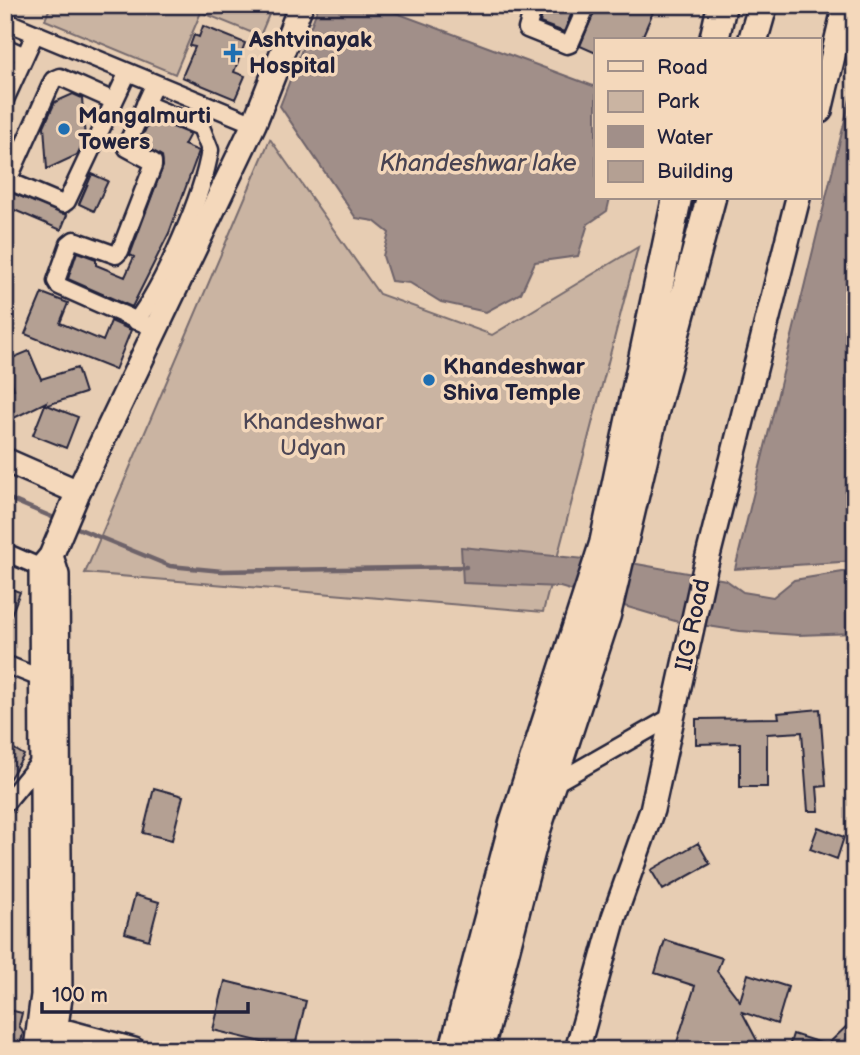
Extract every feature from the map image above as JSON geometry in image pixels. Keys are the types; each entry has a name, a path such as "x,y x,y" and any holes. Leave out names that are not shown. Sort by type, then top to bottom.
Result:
{"highway":[{"path":"714,38 722,5"},
{"path":"754,38 762,5"},
{"path":"613,546 677,200"},
{"path":"479,1050 536,830 540,782 595,612 654,412 710,200"},
{"path":"454,1050 513,823 540,782"}],"street":[{"path":"146,325 254,124 301,5"},
{"path":"534,5 527,29 567,46 587,5"},
{"path":"822,106 846,45 845,5"},
{"path":"5,21 254,124"},
{"path":"5,100 35,34"},
{"path":"5,47 25,56"},
{"path":"114,101 60,76 53,80 9,178 11,182 63,204 67,201 128,72"},
{"path":"146,325 69,291 56,281 69,244 74,240 116,255 120,251 153,166 153,162 127,148 155,83"},
{"path":"49,1041 43,995 40,678 51,561 146,325 210,150 201,127 145,104"},
{"name":"IIG Road","path":"577,1050 614,917 652,810 705,568 797,200"},
{"path":"5,460 78,492"},
{"path":"5,552 51,561"},
{"path":"49,1041 60,998 58,740 51,561"},
{"path":"5,664 40,678"},
{"path":"540,782 673,716"},
{"path":"5,804 58,740"},
{"path":"49,1041 134,1050"}],"green space":[{"path":"51,5 273,5 260,36 201,12 175,74 45,20"},
{"name":"Khandeshwar Udyan","path":"270,139 379,294 492,335 638,247 543,612 85,573"}],"water":[{"name":"Khandeshwar lake","path":"319,5 375,5 594,86 594,200 610,200 607,211 588,224 578,256 535,262 521,293 486,312 441,302 410,283 391,281 383,256 389,233 374,221 356,218 280,106"},
{"path":"854,83 855,561 735,569"},
{"path":"461,547 637,564 726,580 743,592 773,597 794,580 855,570 855,633 798,635 740,631 675,621 560,587 463,583"}],"building":[{"path":"544,5 575,5 564,32 540,23"},
{"path":"597,5 656,5 642,38 594,38 594,52 580,46"},
{"path":"203,26 245,43 234,72 245,76 235,99 182,77 195,47 190,46 194,35 199,37"},
{"name":"Mangalmurti Towers","path":"73,94 82,98 85,139 77,155 47,169 44,126 55,102"},
{"path":"151,118 190,134 184,145 199,151 169,233 132,307 68,279 77,252 96,259 96,265 125,277 134,257 130,255 163,166 162,156 139,143"},
{"path":"92,174 108,181 94,211 79,204"},
{"path":"5,190 67,215 61,230 5,206"},
{"path":"42,293 68,303 60,323 103,341 111,321 131,330 115,370 25,334"},
{"path":"29,351 41,379 77,368 85,393 47,405 78,417 66,448 33,435 46,402 8,421 5,414 5,393 14,389 5,361"},
{"path":"5,587 20,592 6,628 5,628"},
{"path":"820,709 826,786 817,787 819,811 808,811 802,732 767,734 767,787 740,787 740,743 696,744 696,719 779,718 778,713"},
{"path":"11,747 24,755 5,786 5,757"},
{"path":"154,788 183,796 172,840 143,833"},
{"path":"818,827 844,837 837,859 810,849"},
{"path":"698,843 710,864 663,890 651,870"},
{"path":"135,895 159,902 149,940 125,933"},
{"path":"665,940 722,958 717,971 740,1001 748,974 788,987 777,1024 742,1012 762,1050 691,1050 676,1045 695,986 655,973"},
{"path":"225,981 306,1001 294,1050 213,1030"},
{"path":"5,1009 22,1013 19,1025 23,1033 20,1047 15,1045 14,1050 5,1050"},
{"path":"855,1018 855,1050 788,1050 793,1034 827,1045"}],"waterway":[{"path":"5,497 59,520"},
{"path":"70,525 170,566 222,571 466,567"}],"place":[{"name":"Ashtvinayak Hospital","path":"233,53"},
{"name":"Mangalmurti Towers","path":"64,129"},
{"name":"Khandeshwar Shiva Temple","path":"429,380"}]}
